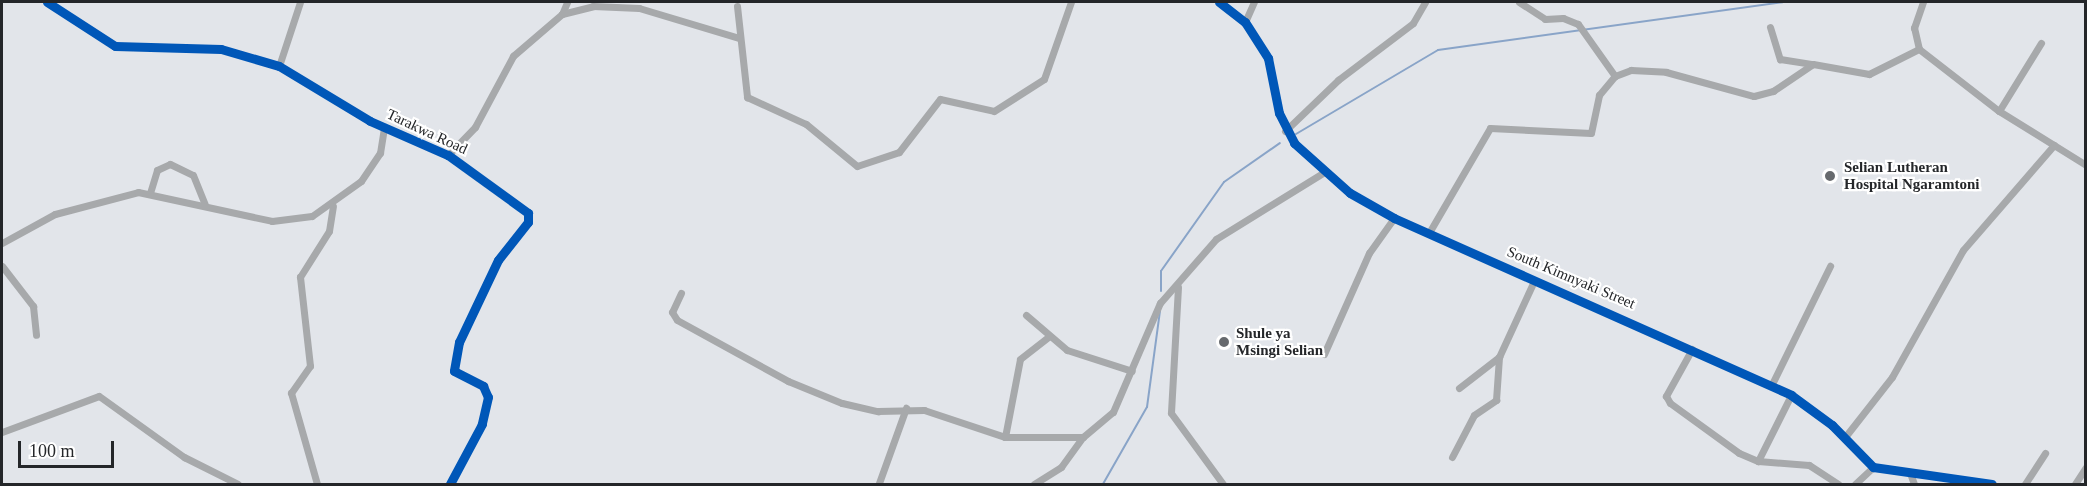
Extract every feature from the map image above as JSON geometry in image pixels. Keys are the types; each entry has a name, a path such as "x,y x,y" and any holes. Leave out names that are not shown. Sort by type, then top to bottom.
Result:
{"street":[{"name":"Tarakwa Road","path":"47,2 115,46 221,49 279,66 384,128 448,155 496,185 529,219 498,260 459,342 454,371 483,386 488,397 482,424 450,484"},
{"path":"57,8 62,2"},
{"path":"279,66 300,2"},
{"path":"562,14 567,2"},
{"path":"737,6 747,97 807,124 848,162 870,165 899,152 940,99 993,111 1044,79 1071,2"},
{"name":"South Kimnyaki Street","path":"1219,2 1245,22 1268,58 1285,131 1323,173 1394,218 1430,231 1534,281 1692,349 1791,395 1845,438 1873,467"},
{"path":"1245,22 1254,2"},
{"path":"1285,131 1338,80 1413,23 1425,2"},
{"path":"1519,2 1545,19 1563,18 1578,24 1616,76"},
{"path":"1923,2 1914,28 1919,49 1999,111 2085,165"},
{"path":"448,155 475,127 513,56 562,14 592,6 639,8 739,38"},
{"path":"1770,27 1780,59 1869,74 1919,49"},
{"path":"1999,111 2042,43"},
{"path":"1430,231 1490,128 1503,124 1591,133 1599,95 1616,76 1651,70 1754,96 1773,91 1813,64"},
{"path":"2,243 63,212 131,193 150,193 272,221 299,219 333,206 370,171 384,128"},
{"path":"1845,438 1892,377 1963,250 2054,145"},
{"path":"150,193 157,170 170,164 193,175 205,204"},
{"path":"1034,484 1061,467 1083,437 1113,412 1160,303 1178,287 1236,223 1323,173"},
{"path":"317,484 291,393 310,366 300,277 329,231 333,206"},
{"path":"1324,354 1369,253 1394,218"},
{"path":"2,266 33,306 36,335"},
{"path":"1771,386 1830,267"},
{"path":"1452,457 1474,415 1496,400 1500,357 1534,281"},
{"path":"1178,287 1171,413 1223,484"},
{"path":"681,292 672,312 677,320 780,377 858,409 906,408 1005,437 1083,437"},
{"path":"1026,315 1067,350 1132,371"},
{"path":"1005,437 1020,358 1049,336"},
{"path":"1692,349 1666,399 1707,432 1758,461 1809,465 1838,484"},
{"path":"1459,388 1500,357"},
{"path":"1758,461 1791,395"},
{"path":"2,432 99,396 184,457 238,484"},
{"path":"879,483 906,408"},
{"path":"2025,484 2045,453"},
{"path":"1854,484 1873,467 1992,484"},
{"path":"2076,484 2085,467"},
{"path":"1910,474 1914,484"}],"waterway":[{"path":"1296,134 1438,50 1783,2"},
{"path":"1161,291 1161,271 1224,182 1280,143"},
{"path":"1103,484 1147,407 1160,311"}],"cycle path":[{"path":"47,2 115,46 221,49 279,66 370,121 448,155 528,213 528,222 498,260 459,342 454,371 483,386 488,397 482,424 450,484"},
{"path":"1219,2 1245,22 1268,58 1279,113 1294,143 1350,193 1394,218 1791,395 1832,425 1873,467 1992,484"}],"place":[{"name":"Selian Lutheran Hospital Ngaramtoni","path":"1830,176"},
{"name":"Shule ya Msingi Selian","path":"1224,342"}]}
